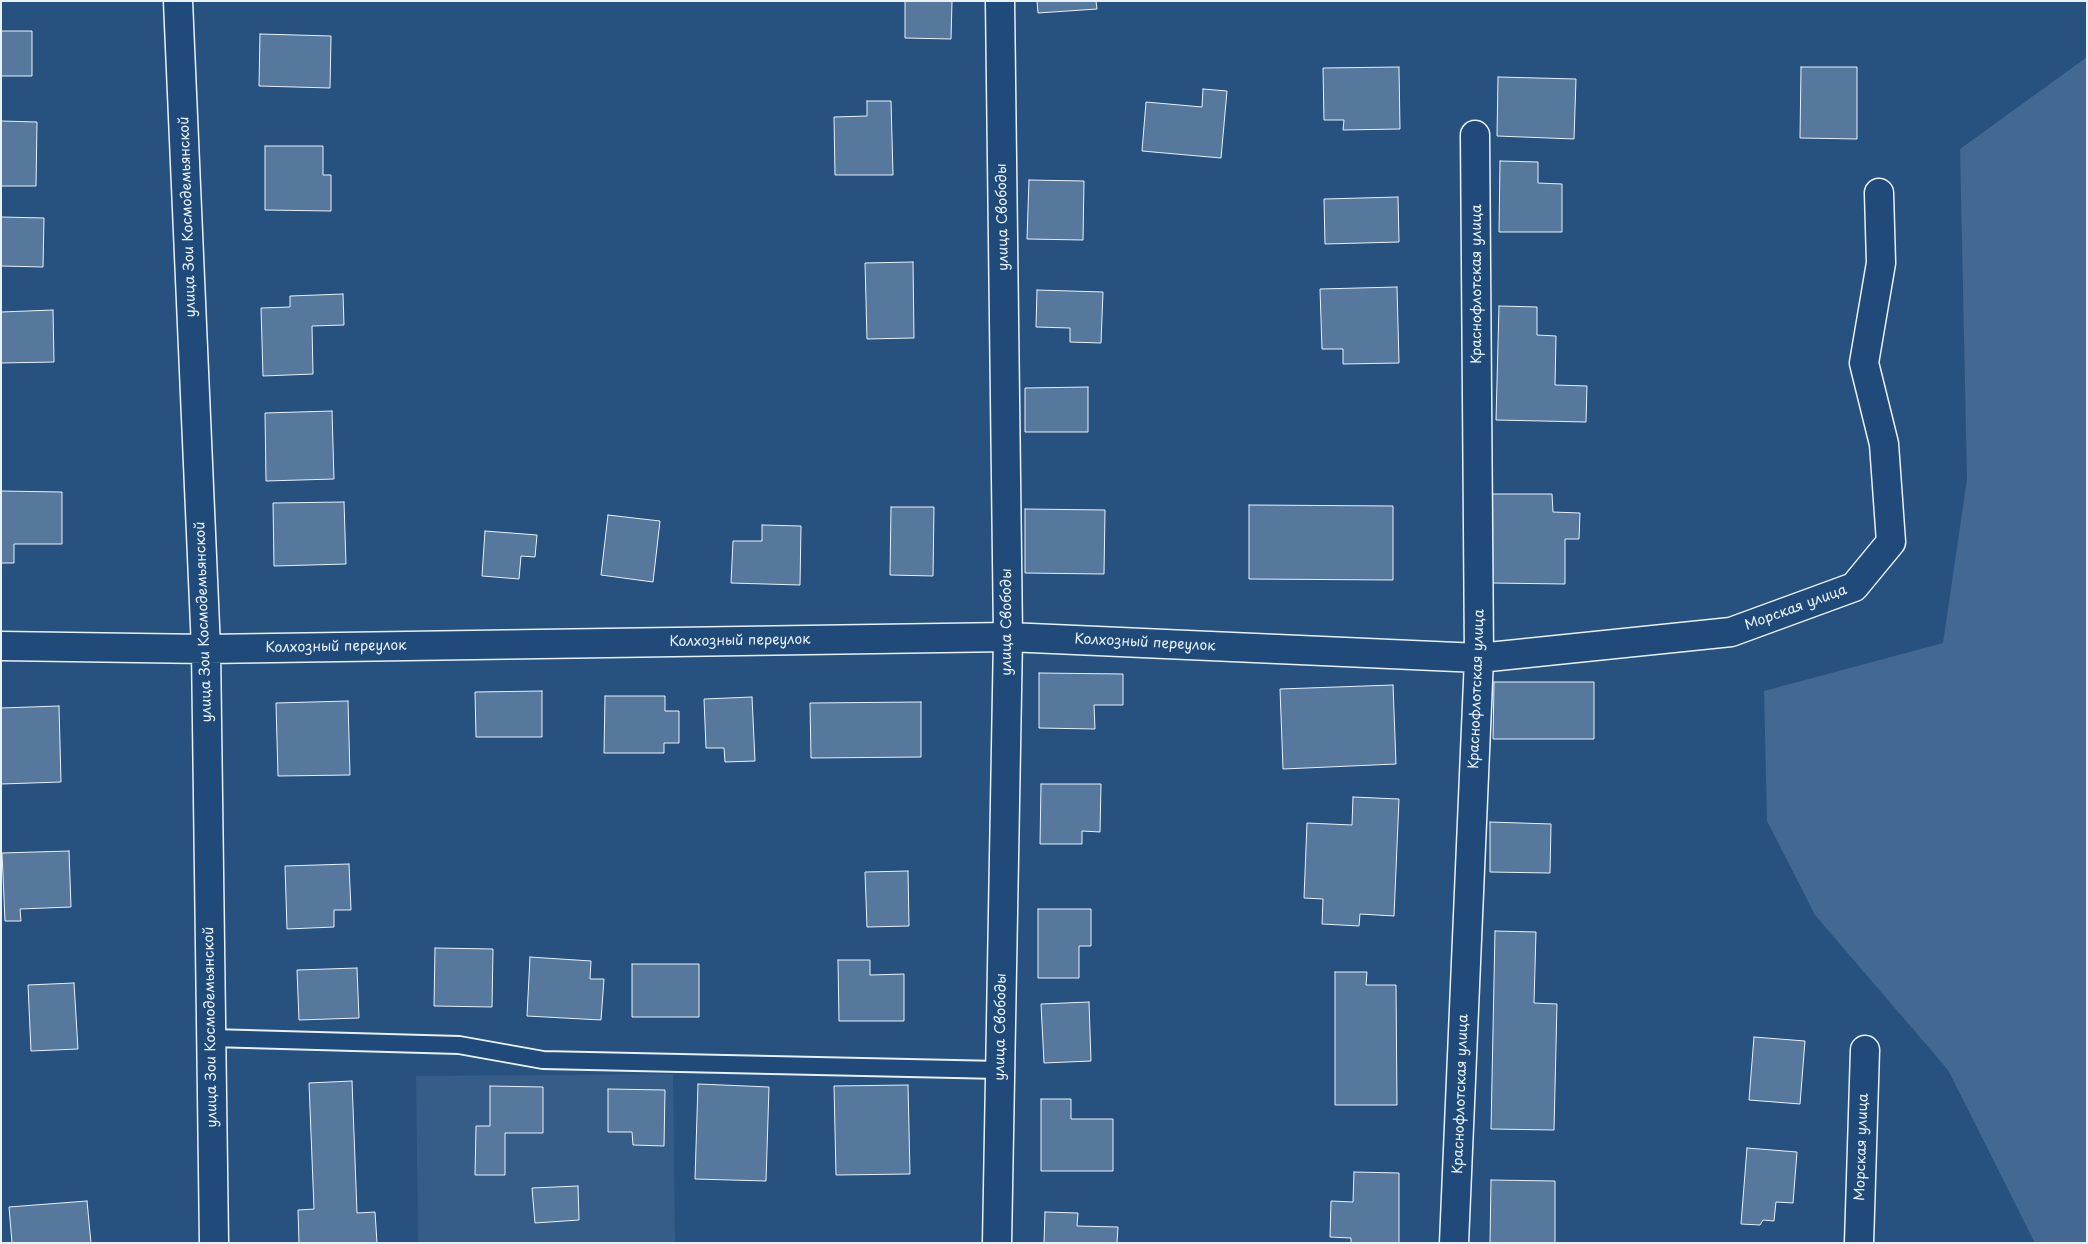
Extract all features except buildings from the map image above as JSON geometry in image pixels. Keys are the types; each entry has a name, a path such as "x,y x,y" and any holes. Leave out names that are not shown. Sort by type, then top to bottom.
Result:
{"street":[{"name":"улица Зои Космодемьянской","path":"178,1 206,649 214,1243"},
{"name":"улица Свободы","path":"997,1243 1008,637 1000,1"},
{"name":"Краснофлотская улица","path":"1454,1243 1479,658 1476,135"},
{"name":"Морская улица","path":"1479,658 1731,632 1854,587 1890,542 1884,444 1864,362 1881,263 1879,193"},
{"name":"Колхозный переулок","path":"1,646 206,649 1008,637 1479,658"},
{"name":"Морская улица","path":"1859,1243 1865,1050"}],"lane":[{"path":"211,1038 459,1045 543,1060 1000,1070"}],"shaded area":[{"path":"2087,57 2087,1243 2035,1243 1948,1070 1815,915 1767,821 1764,691 1943,643 1967,479 1960,149"},
{"path":"673,1074 675,1243 418,1243 416,1076"}]}
